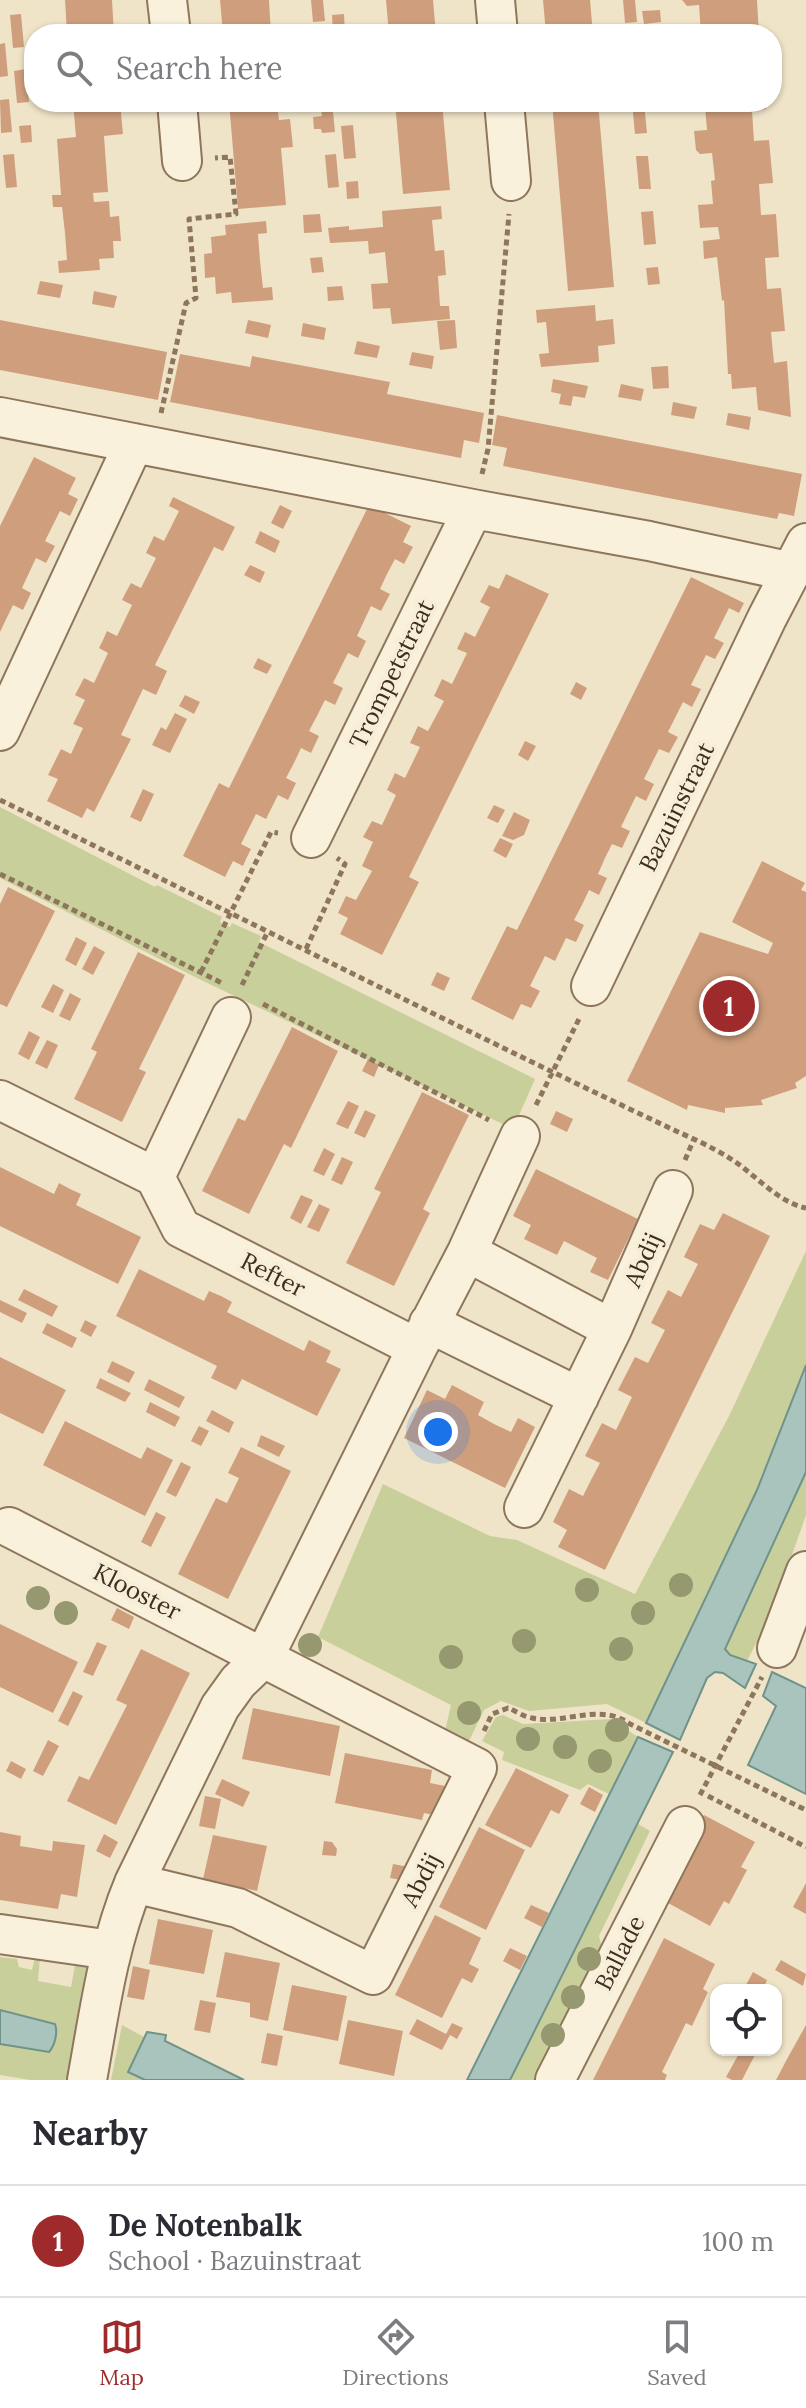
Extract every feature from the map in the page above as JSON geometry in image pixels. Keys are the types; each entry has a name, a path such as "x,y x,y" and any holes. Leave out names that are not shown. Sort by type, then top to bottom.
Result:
{"street":[{"path":"167,0 170,24"},
{"path":"495,0 497,24"},
{"path":"178,112 182,161"},
{"path":"505,112 511,181"},
{"path":"0,417 649,541 799,558"},
{"path":"0,731 144,444"},
{"name":"Trompetstraat","path":"311,838 473,509"},
{"name":"Bazuinstraat","path":"591,986 767,618 799,558"},
{"path":"0,1100 155,1177 231,1017"},
{"path":"87,2080 111,1950 134,1883 220,1707 238,1682 264,1657 467,1252 520,1136"},
{"name":"Refter","path":"155,1177 181,1228 423,1336"},
{"name":"Abdij","path":"524,1508 612,1329 673,1190"},
{"path":"467,1252 612,1329"},
{"path":"423,1336 579,1397"},
{"name":"Klooster","path":"9,1527 264,1657"},
{"path":"777,1648 806,1571"},
{"path":"264,1657 477,1768"},
{"name":"Abdij","path":"134,1883 238,1908 373,1975 477,1768"},
{"name":"Ballade","path":"555,2080 693,1809"},
{"path":"0,1934 111,1950"}],"path":[{"path":"144,444 186,303 196,298 189,219 236,214 230,157 182,161"},
{"path":"473,509 488,449 511,181"},
{"path":"0,800 730,1158 788,1202 806,1208"},
{"path":"201,972 271,832 311,838 345,864 306,949"},
{"path":"231,1017 239,991 268,931"},
{"path":"553,1073 589,1000 591,986"},
{"path":"777,1648 693,1809 806,1847"},
{"path":"477,1768 486,1749 478,1745 492,1714 508,1708 532,1718 618,1715 630,1724 806,1810"}],"green space":[{"path":"0,807 155,887 157,885 222,917 220,922 230,927 232,923 261,936 259,942 535,1079 513,1129 199,979 0,878"},
{"path":"806,1251 806,1365 757,1490 646,1723 607,1704 529,1711 501,1701 484,1710 468,1743 444,1735 451,1705 318,1637 383,1484 490,1536 517,1540 635,1594 729,1416"},
{"path":"806,1472 806,1515 772,1612 747,1661 730,1655 724,1649"},
{"path":"503,1715 523,1724 611,1719 638,1737 609,1794 588,1784 580,1790 502,1760 504,1752 482,1741 496,1717"},
{"path":"638,1824 650,1831 599,1936 607,1968 540,2080 510,2080"},
{"path":"0,1957 17,1959 19,1967 32,1970 35,1957 40,1957 38,1981 71,1987 76,1960 91,1965 74,2080 30,2080 0,2075 0,2044 19,2046 54,2024 0,2010"},
{"path":"122,2025 144,2037 128,2071 145,2080 111,2080"}],"water":[{"path":"806,1365 806,1472 725,1649 730,1655 756,1664 745,1688 723,1673 715,1672 707,1678 680,1740 646,1723 757,1490"},
{"path":"772,1672 806,1688 806,1794 748,1765 776,1706 763,1696"},
{"path":"638,1737 673,1752 527,2046 510,2080 467,2080"},
{"path":"0,2010 55,2024 55,2039 49,2052 0,2044"},
{"path":"147,2032 166,2035 165,2041 244,2080 145,2080 128,2072"}],"building":[{"path":"65,0 112,0 113,24 66,24"},
{"path":"220,0 269,0 270,24 222,24"},
{"path":"311,0 323,0 325,21 313,22"},
{"path":"386,0 433,0 435,24 388,24"},
{"path":"543,0 590,0 592,24 545,24"},
{"path":"623,0 635,0 637,22 625,23"},
{"path":"682,0 757,0 758,24 700,24 699,5 687,6"},
{"path":"660,10 661,22 644,24 642,11"},
{"path":"21,14 24,47 13,48 10,15"},
{"path":"344,14 344,24 332,24 332,15"},
{"path":"5,43 8,76 0,77 0,44"},
{"path":"24,69 24,102 17,103 14,71"},
{"path":"9,99 12,132 1,133 0,100"},
{"path":"74,112 121,112 123,134 104,136 108,192 93,193 94,202 109,201 110,217 119,216 121,241 113,241 114,258 99,259 100,270 59,273 58,261 67,260 62,207 53,207 52,195 61,195 57,139 76,137"},
{"path":"230,112 278,112 279,120 290,119 293,147 281,148 286,205 238,209"},
{"path":"321,112 333,112 335,132 322,133 321,129 314,129 313,117 322,116"},
{"path":"396,112 443,112 450,190 403,194"},
{"path":"553,112 599,112 614,287 568,291"},
{"path":"633,112 645,112 647,133 635,134"},
{"path":"705,112 752,112 754,141 769,140 773,183 759,184 761,215 776,214 779,257 765,258 767,289 781,288 785,331 771,332 774,363 787,361 791,417 758,410 756,387 732,389 717,257 704,259 703,241 720,239 718,227 700,228 698,205 713,204 711,181 715,180 712,153 700,154 696,150 694,131 707,130"},
{"path":"31,125 32,142 21,143 19,126"},
{"path":"353,125 356,158 344,159 341,126"},
{"path":"14,154 17,187 6,188 3,155"},
{"path":"336,154 339,187 328,188 325,155"},
{"path":"636,156 648,156 651,189 639,189"},
{"path":"358,181 359,198 347,199 346,182"},
{"path":"441,206 442,219 432,220 435,251 444,250 446,275 438,276 440,306 449,306 450,319 392,324 390,308 373,309 371,284 388,283 385,252 369,254 368,241 330,243 328,228 383,227 382,211"},
{"path":"653,211 656,244 644,245 641,212"},
{"path":"320,214 322,232 304,233 303,215"},
{"path":"266,221 267,233 258,234 260,261 263,288 272,287 273,300 232,303 231,292 216,294 215,277 205,278 204,254 212,253 211,237 226,235 225,225"},
{"path":"322,257 324,272 312,273 310,258"},
{"path":"658,267 660,284 648,285 646,268"},
{"path":"40,281 63,285 60,298 37,294"},
{"path":"342,286 344,300 328,301 327,287"},
{"path":"94,291 117,296 114,308 92,304"},
{"path":"595,305 596,321 613,319 615,344 598,346 599,362 541,367 539,354 549,353 546,322 537,323 536,310"},
{"path":"0,320 167,352 158,400 0,370"},
{"path":"248,320 271,325 268,338 245,333"},
{"path":"455,320 457,348 440,350 437,321"},
{"path":"303,323 326,328 324,340 301,336"},
{"path":"357,341 380,346 377,358 354,354"},
{"path":"412,352 434,356 432,369 409,365"},
{"path":"180,354 250,367 252,356 390,382 387,394 484,413 479,443 464,440 461,458 170,402"},
{"path":"668,366 669,388 653,389 651,367"},
{"path":"553,379 588,386 585,398 573,396 571,406 559,404 561,394 551,392"},
{"path":"621,384 644,389 641,401 618,397"},
{"path":"673,402 697,407 694,419 671,415"},
{"path":"728,413 751,417 749,430 726,425"},
{"path":"497,415 802,474 794,516 779,513 777,519 503,466 507,448 492,445"},
{"path":"34,457 76,478 68,494 78,499 70,516 60,511 45,541 55,546 46,563 36,558 22,588 31,593 23,610 13,605 0,632 0,526"},
{"path":"173,497 235,527 223,551 214,547 155,665 167,671 156,695 143,689 121,735 131,739 94,812 87,808 82,818 47,801 58,779 48,775 61,749 71,754 83,728 73,724 85,700 75,695 84,678 94,683 108,653 99,648 107,631 117,636 132,605 122,600 131,583 141,588 156,558 146,553 154,536 164,541 179,511 169,506"},
{"path":"280,505 292,511 283,529 271,523"},
{"path":"369,505 411,526 403,542 413,547 404,564 395,559 387,574 380,589 390,594 381,611 371,606 357,636 366,641 358,658 348,653 333,683 343,688 335,705 325,700 309,731 319,736 311,753 301,748 286,778 296,783 288,800 278,795 266,819 256,814 241,844 251,849 243,866 233,861 225,877 183,856 219,783 229,788"},
{"path":"260,531 280,541 275,553 255,543"},
{"path":"250,565 265,572 260,583 244,575"},
{"path":"506,574 549,594 409,877 419,882 382,955 340,934 348,918 338,913 346,896 356,900 372,871 362,866 373,842 363,837 372,821 382,825 396,795 387,790 395,773 405,778 420,747 410,743 418,726 428,731 444,701 434,696 442,679 452,684 467,653 457,649 465,632 475,637 490,607 480,602 489,585 499,589"},
{"path":"691,577 744,603 739,613 729,608 714,638 724,643 715,659 706,655 691,685 701,689 692,707 683,702 668,732 678,737 669,753 659,749 644,779 654,784 646,801 636,796 621,827 630,831 622,848 612,844 598,874 607,878 599,895 589,890 574,920 584,925 576,942 566,938 555,961 545,956 530,986 540,991 531,1008 521,1004 513,1020 471,999 507,926 517,930"},
{"path":"258,658 272,665 267,674 253,668"},
{"path":"576,682 587,688 581,700 570,694"},
{"path":"185,695 200,702 194,714 179,706"},
{"path":"175,713 187,719 170,753 152,745 161,727 166,730"},
{"path":"525,741 536,746 528,761 518,755"},
{"path":"143,789 154,794 141,822 130,817"},
{"path":"494,805 505,810 498,823 487,818"},
{"path":"514,812 530,820 524,835 513,840 502,836"},
{"path":"500,838 513,844 506,858 493,851"},
{"path":"762,861 805,883 801,890 806,892 806,1076 795,1083 797,1088 761,1100 763,1105 725,1108 725,1113 688,1105 687,1110 627,1081 700,932 768,954 773,943 732,922"},
{"path":"8,887 55,911 7,1007 0,1004 0,904"},
{"path":"76,937 87,943 76,966 65,960"},
{"path":"94,946 105,952 93,975 82,969"},
{"path":"138,952 185,975 139,1069 146,1072 122,1122 74,1099 97,1052 91,1049"},
{"path":"437,972 450,978 444,991 431,985"},
{"path":"53,984 64,990 53,1013 41,1007"},
{"path":"70,993 81,999 70,1021 59,1016"},
{"path":"292,1027 338,1051 291,1148 284,1144 249,1214 202,1191 238,1118 245,1121"},
{"path":"29,1031 40,1037 29,1060 18,1054"},
{"path":"47,1040 58,1045 47,1069 35,1063"},
{"path":"368,1059 379,1065 374,1077 362,1071"},
{"path":"422,1092 469,1115 423,1209 430,1213 394,1286 346,1263 381,1192 374,1189"},
{"path":"348,1101 359,1106 348,1129 336,1124"},
{"path":"365,1110 376,1115 365,1138 354,1133"},
{"path":"556,1111 573,1119 567,1132 550,1124"},
{"path":"324,1148 335,1154 324,1176 313,1171"},
{"path":"342,1157 353,1162 342,1185 331,1180"},
{"path":"0,1167 54,1194 59,1183 81,1194 76,1205 141,1237 118,1284 0,1226"},
{"path":"536,1169 638,1219 608,1280 590,1272 597,1258 564,1241 557,1255 524,1239 531,1225 513,1216"},
{"path":"301,1195 313,1200 301,1224 290,1218"},
{"path":"319,1204 330,1209 319,1232 307,1227"},
{"path":"723,1213 770,1236 605,1570 558,1547 567,1530 553,1522 569,1489 583,1496 600,1463 585,1456 602,1423 616,1430 632,1397 618,1390 635,1357 648,1363 665,1330 651,1323 668,1290 681,1297 698,1264 684,1257 700,1224 714,1230"},
{"path":"139,1269 204,1301 209,1291 221,1296 232,1302 227,1312 304,1351 309,1340 331,1351 326,1362 341,1369 317,1416 242,1379 236,1390 211,1378 217,1366 116,1316"},
{"path":"24,1289 58,1306 52,1317 18,1300"},
{"path":"0,1300 27,1313 22,1323 0,1312"},
{"path":"85,1320 97,1326 91,1337 80,1331"},
{"path":"47,1323 77,1338 72,1348 42,1333"},
{"path":"0,1357 66,1390 43,1434 0,1413"},
{"path":"112,1361 135,1372 129,1383 107,1372"},
{"path":"100,1378 131,1393 125,1402 96,1388"},
{"path":"149,1379 185,1397 179,1408 144,1390"},
{"path":"452,1385 484,1402 478,1415 494,1424 511,1432 518,1418 535,1427 505,1488 404,1438 427,1390 445,1399"},
{"path":"150,1402 180,1417 175,1427 146,1412"},
{"path":"212,1410 234,1422 229,1433 206,1421"},
{"path":"65,1421 141,1459 147,1447 173,1460 145,1516 43,1465"},
{"path":"199,1426 209,1431 201,1446 191,1441"},
{"path":"261,1435 285,1446 279,1457 257,1446"},
{"path":"241,1447 291,1471 228,1599 178,1574 216,1498 227,1503 239,1478 228,1473"},
{"path":"181,1462 191,1467 176,1497 166,1492"},
{"path":"156,1512 166,1517 151,1547 141,1542"},
{"path":"117,1608 134,1617 129,1629 111,1620"},
{"path":"0,1624 78,1662 53,1713 0,1687"},
{"path":"97,1642 107,1646 93,1676 83,1672"},
{"path":"141,1649 190,1673 116,1825 67,1801 79,1776 89,1780 127,1705 116,1700"},
{"path":"73,1691 83,1696 68,1726 58,1721"},
{"path":"253,1708 340,1726 330,1776 242,1759"},
{"path":"48,1740 59,1746 43,1776 33,1771"},
{"path":"345,1753 432,1770 430,1783 445,1786 439,1816 424,1813 422,1820 335,1803"},
{"path":"11,1761 26,1769 21,1779 6,1771"},
{"path":"516,1768 569,1795 559,1814 551,1810 531,1848 485,1825"},
{"path":"222,1779 250,1792 243,1807 215,1794"},
{"path":"589,1787 603,1795 595,1812 580,1804"},
{"path":"205,1796 221,1799 215,1829 199,1826"},
{"path":"704,1815 755,1842 741,1867 747,1870 729,1904 724,1901 710,1926 659,1898"},
{"path":"479,1827 525,1850 486,1930 439,1907"},
{"path":"0,1832 21,1836 20,1846 52,1851 53,1841 85,1845 77,1897 61,1894 58,1909 0,1900"},
{"path":"104,1834 118,1842 110,1858 96,1851"},
{"path":"213,1835 267,1846 257,1891 203,1879"},
{"path":"324,1841 332,1842 337,1849 336,1856 322,1855"},
{"path":"393,1864 409,1867 407,1881 390,1878"},
{"path":"806,1883 806,1914 793,1907"},
{"path":"531,1905 549,1913 542,1927 524,1918"},
{"path":"435,1915 481,1938 469,1964 479,1969 472,1983 462,1978 442,2018 395,1995"},
{"path":"158,1919 213,1930 204,1974 149,1964"},
{"path":"664,1938 715,1964 703,1989 708,1992 692,2026 686,2023 662,2072 667,2075 665,2080 593,2080"},
{"path":"510,1948 527,1956 520,1970 503,1961"},
{"path":"225,1952 280,1963 268,2021 250,2017 250,2003 216,1997"},
{"path":"781,1960 806,1974 803,1986 775,1970"},
{"path":"133,1966 150,1970 144,2000 127,1997"},
{"path":"753,1972 767,1980 765,1984 747,1984"},
{"path":"292,1985 347,1996 338,2041 283,2030"},
{"path":"200,2000 216,2003 210,2033 194,2030"},
{"path":"417,2019 446,2034 452,2023 463,2028 457,2039 450,2035 442,2050 409,2034"},
{"path":"348,2020 403,2031 394,2076 339,2064"},
{"path":"806,2025 806,2080 776,2080 787,2059"},
{"path":"267,2033 283,2036 277,2066 261,2063"},
{"path":"738,2056 754,2056 742,2080 726,2077"}],"place":[{"name":"De Notenbalk","path":"729,1006"}]}
